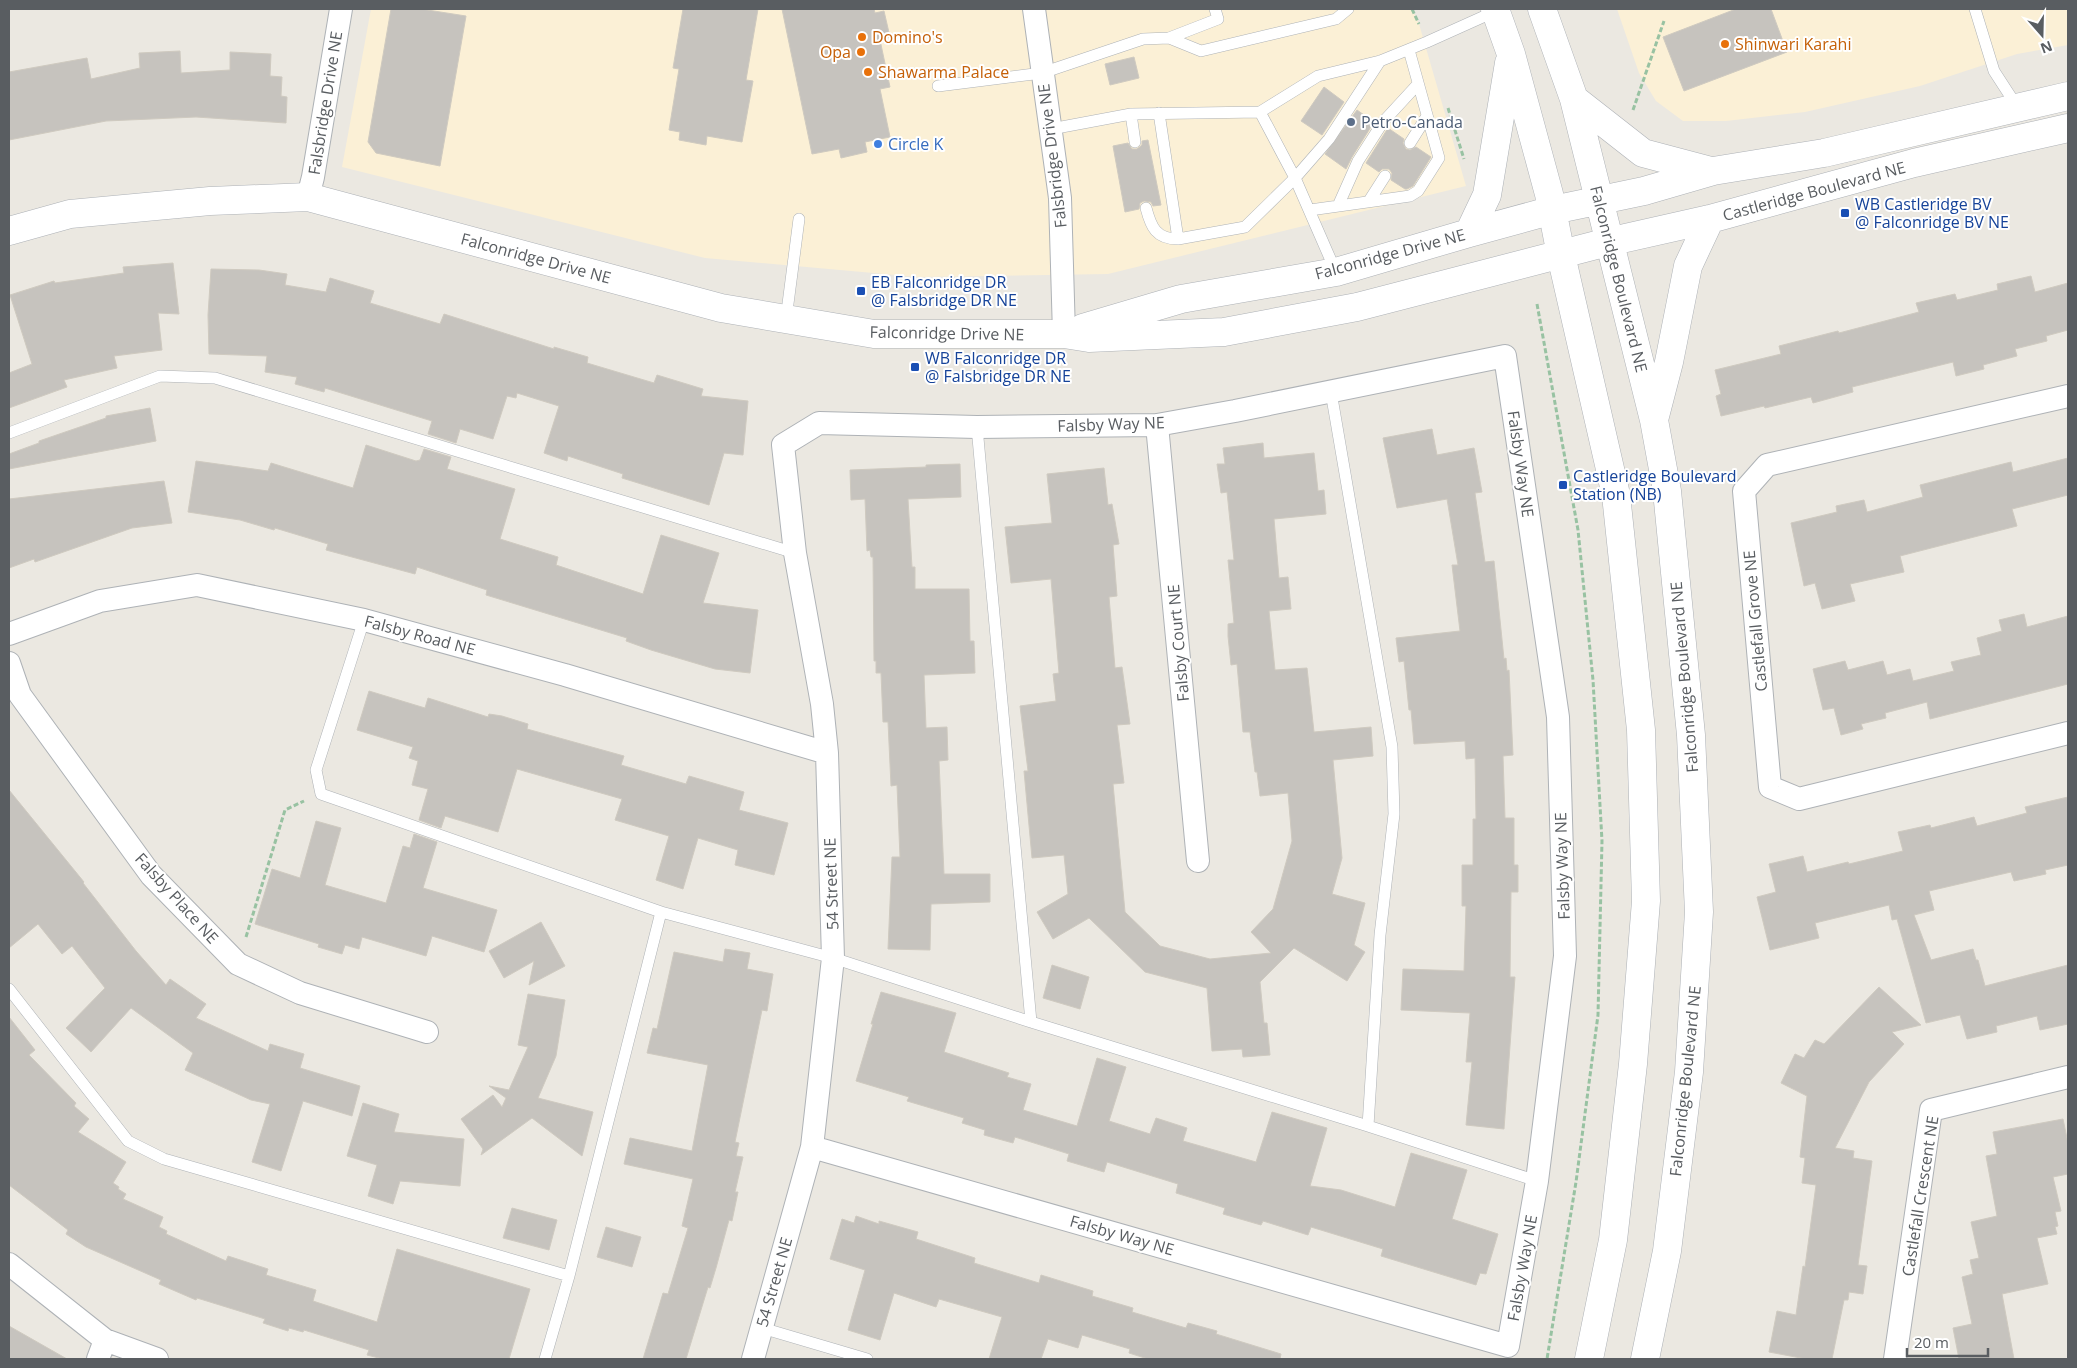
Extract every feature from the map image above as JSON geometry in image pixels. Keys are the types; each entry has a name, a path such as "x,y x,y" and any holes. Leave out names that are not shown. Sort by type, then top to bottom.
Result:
{"main road":[{"name":"Falconridge Boulevard NE","path":"1542,9 1574,99 1600,200 1608,242 1654,420 1667,491 1691,735 1699,912 1689,1072 1667,1251 1645,1359"},
{"path":"1496,10 1511,54 1553,210 1561,255 1616,495 1641,730 1646,901 1632,1064 1613,1240 1589,1359"},
{"path":"1469,232 1487,196 1511,54"},
{"name":"Castleridge Boulevard NE","path":"1600,200 1644,191 1712,171 1824,153 2068,96"},
{"path":"1574,99 1643,153 1712,171"},
{"name":"Castleridge Boulevard NE","path":"1561,255 1608,242 1710,219 1914,163 2068,128"},
{"name":"Falconridge Drive NE","path":"9,232 70,214 210,201 308,197 721,308 874,334 1064,334 1089,338 1224,332 1357,307 1561,255"},
{"name":"Falconridge Drive NE","path":"1064,334 1182,299 1336,272 1469,232 1600,200"},
{"path":"1654,420 1669,362 1688,266 1710,219"}],"street":[{"name":"Falsbridge Drive NE","path":"308,197 314,177 341,9"},
{"name":"Falsbridge Drive NE","path":"1034,9 1060,198 1064,334"},
{"name":"Falsby Way NE","path":"812,1147 1512,1352 1537,1181 1565,956 1558,717 1505,356 1157,425 977,427 819,423"},
{"name":"Castlefall Grove NE","path":"2068,396 1767,465 1744,491 1770,787 1799,799 2068,733"},
{"name":"54 Street NE","path":"752,1359 812,1147 832,958 827,753 822,704 795,553 783,445 819,423"},
{"name":"Falsby Court NE","path":"1157,425 1198,861"},
{"name":"Falsby Road NE","path":"9,634 100,601 197,585 364,620 565,675 827,753"},
{"name":"Falsby Place NE","path":"9,663 20,695 151,875 238,964 300,993 427,1032"},
{"name":"Castlefall Crescent NE","path":"1895,1359 1930,1110 2068,1077"},
{"path":"9,1264 102,1350 158,1359"}],"lane":[{"path":"938,86 1042,73 1143,39 1169,38 1218,19 1215,9"},
{"path":"1169,38 1202,51 1336,18 1348,9"},
{"path":"1975,9 1994,71 2018,108"},
{"path":"1051,129 1131,114 1260,112 1318,76 1380,62 1496,10"},
{"path":"1310,210 1410,196 1418,191 1439,158 1408,50"},
{"path":"1146,208 1150,222 1157,233 1166,239 1178,239 1245,227 1295,178 1329,140 1380,62"},
{"path":"1338,206 1358,161 1378,130 1418,84"},
{"path":"1260,112 1295,178 1336,272"},
{"path":"1159,113 1178,239"},
{"path":"1131,114 1136,142"},
{"path":"1410,143 1427,116"},
{"path":"1369,202 1385,176"},
{"path":"786,319 800,218"},
{"path":"9,433 160,376 215,378 795,553"},
{"path":"1331,392 1392,747 1394,814 1380,935 1368,1126"},
{"path":"977,427 1031,1022"},
{"path":"364,620 316,770 321,794 661,912 832,958 1537,1181"},
{"path":"545,1359 569,1276 661,912"},
{"path":"9,989 128,1141 164,1159 569,1276"},
{"path":"762,1328 867,1359"}],"path":[{"path":"1633,111 1664,21"},
{"path":"238,964 285,810 321,794"}],"shaded area":[{"path":"371,9 1412,9 1419,24 1466,186 1108,274 918,277 705,258 342,167"},
{"path":"1617,9 2068,9 2068,45 2017,54 1920,86 1805,112 1726,121 1683,121 1656,101 1639,73"}],"building":[{"path":"391,9 421,9 466,16 440,166 376,153 368,142"},
{"path":"683,9 758,9 746,80 753,81 742,142 707,136 706,145 679,140 680,132 669,130 679,69 673,68"},
{"path":"782,9 874,9 875,13 884,11 890,37 880,40 890,87 880,89 890,137 865,142 867,152 841,158 839,149 812,154"},
{"name":"Shinwari Karahi","path":"1736,9 1771,9 1787,52 1684,91 1663,37"},
{"path":"180,51 181,73 230,70 230,52 271,54 270,76 282,77 281,96 287,97 286,123 196,117 106,121 9,140 9,72 87,58 91,79 140,68 139,53"},
{"path":"1134,57 1139,78 1110,85 1105,64"},
{"path":"1324,87 1344,102 1322,135 1301,121"},
{"path":"1357,110 1374,122 1346,169 1325,154"},
{"path":"1388,128 1404,139 1403,143 1406,149 1410,150 1416,147 1431,157 1413,186 1407,189 1391,180 1392,173 1389,169 1382,169 1379,172 1366,163"},
{"path":"1148,140 1161,205 1153,206 1151,202 1144,201 1140,203 1139,209 1125,212 1113,146 1128,143 1132,149 1137,149 1142,145 1142,141"},
{"path":"173,263 179,314 158,313 162,350 114,356 117,368 64,380 67,387 9,408 9,373 32,364 10,295 54,281 55,283 124,273 123,267"},
{"path":"211,269 259,270 287,274 285,285 326,292 330,278 374,291 370,303 440,324 444,314 554,349 554,347 588,357 587,363 654,383 657,375 703,389 701,396 748,401 743,455 724,453 709,505 622,478 623,474 568,456 567,461 544,453 559,406 517,393 516,398 507,396 493,439 460,429 456,443 428,434 432,421 325,388 324,392 295,384 297,377 265,372 267,356 209,354 208,315"},
{"path":"2031,276 2035,292 2068,283 2068,330 2046,336 2047,341 2015,349 2017,356 1983,365 1984,369 1956,376 1953,362 1852,387 1853,392 1813,403 1811,397 1721,416 1716,396 1721,394 1715,370 1781,354 1779,346 1838,331 1839,333 1919,312 1916,303 1955,294 1957,300 1998,290 1997,284"},
{"path":"150,408 156,441 9,469 9,454 39,443 39,441 106,418 106,416"},
{"path":"1432,429 1437,455 1474,448 1482,492 1475,493 1485,562 1494,561 1504,659 1506,658 1507,671 1509,670 1513,755 1503,756 1505,818 1514,818 1514,865 1518,865 1518,892 1511,892 1510,977 1515,977 1504,1129 1466,1125 1472,1062 1466,1062 1470,1013 1401,1010 1403,969 1464,971 1466,906 1462,906 1462,865 1473,865 1473,819 1476,819 1475,758 1466,759 1465,741 1414,744 1404,661 1399,662 1396,638 1460,631 1452,565 1458,565 1447,499 1397,508 1383,438"},
{"path":"1263,443 1264,458 1314,453 1318,491 1324,490 1326,514 1274,519 1279,578 1288,577 1291,609 1269,611 1275,670 1307,668 1314,732 1371,727 1373,756 1333,760 1342,858 1332,894 1365,903 1354,945 1365,952 1347,981 1294,948 1260,982 1264,1023 1267,1023 1270,1055 1243,1057 1242,1049 1212,1051 1207,988 1145,972 1089,918 1053,939 1037,912 1068,894 1064,855 1032,858 1024,771 1028,771 1020,706 1056,701 1053,674 1059,673 1051,579 1011,583 1005,527 1052,523 1047,474 1104,468 1108,505 1112,504 1119,544 1113,545 1117,596 1109,597 1115,668 1122,667 1130,724 1117,725 1124,783 1113,784 1125,912 1160,946 1210,959 1271,953 1251,932 1273,909 1292,841 1288,793 1260,796 1250,732 1243,732 1237,664 1231,665 1228,636 1228,624 1234,623 1228,560 1234,560 1227,492 1221,493 1217,464 1225,464 1223,448"},
{"path":"366,445 416,461 420,460 424,449 451,457 447,469 515,489 500,539 558,557 556,565 643,594 661,535 719,553 703,603 758,610 750,673 715,669 651,650 626,641 627,638 486,595 487,590 417,567 415,574 326,550 328,544 275,528 274,530 240,520 188,512 196,461 268,471 271,463 353,488"},
{"path":"2068,458 2068,495 2012,509 2017,526 1900,556 1904,572 1850,584 1855,601 1822,609 1815,583 1804,586 1791,523 1837,512 1836,506 1864,500 1867,512 1923,497 1920,485 2011,462 2013,472"},
{"path":"960,464 961,497 908,499 912,567 915,567 915,589 969,589 970,641 974,641 975,673 924,675 926,728 947,727 948,760 939,761 944,874 990,874 990,902 931,904 930,950 888,949 892,857 900,857 897,785 891,786 888,722 883,722 881,673 876,673 876,661 874,661 873,557 871,557 870,550 867,551 865,499 851,500 850,470"},
{"path":"164,481 172,523 132,528 35,562 34,559 9,568 9,499"},
{"path":"2024,614 2027,627 2068,616 2068,684 1930,719 1927,702 1885,713 1886,718 1861,724 1863,729 1841,735 1834,708 1823,710 1813,669 1845,661 1848,670 1883,661 1887,675 1910,669 1913,681 1954,671 1951,662 1981,655 1977,638 2002,631 1999,620"},
{"path":"369,691 425,708 428,698 488,717 489,714 502,716 528,724 527,729 624,756 621,765 686,784 689,776 744,792 739,810 788,823 774,875 735,865 738,850 698,838 683,889 656,880 669,836 615,820 622,799 517,769 498,832 445,816 441,828 419,820 428,789 412,785 418,761 409,758 413,747 357,730"},
{"path":"9,790 84,882 136,951 166,985 170,979 206,1004 196,1018 268,1051 270,1044 304,1054 300,1068 360,1086 352,1116 303,1101 281,1171 252,1162 270,1104 251,1100 185,1070 193,1053 131,1008 91,1052 66,1028 105,988 72,946 62,954 38,924 9,948"},
{"path":"2068,797 2068,865 2045,870 2046,874 2014,881 2011,872 1929,891 1934,910 1914,915 1931,960 1973,949 1985,986 2068,965 2068,1024 2040,1030 2037,1016 1996,1026 1997,1032 1967,1039 1960,1015 1926,1023 1897,919 1892,920 1889,905 1815,923 1819,938 1770,950 1757,897 1776,892 1769,864 1803,856 1807,872 1848,862 1849,864 1903,851 1898,832 1930,825 1931,828 1974,817 1977,826 2027,813 2025,807"},
{"path":"316,821 341,828 325,885 386,903 403,846 410,848 414,834 437,842 423,888 497,910 484,952 432,936 426,956 362,937 359,949 345,945 342,954 318,947 319,944 255,924 272,869 300,878"},
{"path":"541,922 565,966 529,985 534,961 504,978 489,951"},
{"path":"725,949 750,953 747,969 773,974 767,1011 762,1010 735,1142 739,1143 736,1156 743,1157 735,1192 738,1192 732,1221 729,1220 710,1288 708,1287 686,1359 643,1359 663,1293 668,1294 688,1228 682,1226 693,1179 624,1164 630,1138 692,1151 708,1065 647,1053 653,1028 657,1029 674,952 723,962"},
{"path":"1052,965 1089,977 1080,1009 1043,998"},
{"path":"1879,987 1921,1025 1892,1032 1904,1044 1869,1082 1835,1148 1854,1151 1853,1158 1872,1161 1858,1265 1867,1266 1863,1294 1849,1292 1848,1300 1844,1300 1832,1359 1806,1359 1769,1352 1777,1311 1796,1315 1803,1266 1805,1267 1816,1185 1802,1183 1805,1158 1800,1157 1807,1096 1781,1083 1795,1054 1804,1058 1815,1040 1824,1044"},
{"path":"881,992 956,1013 944,1052 1009,1073 1007,1077 1031,1084 1023,1110 1077,1126 1097,1058 1126,1067 1109,1121 1150,1134 1156,1118 1187,1128 1183,1141 1256,1162 1272,1112 1327,1128 1310,1186 1341,1190 1395,1207 1411,1153 1467,1170 1452,1219 1498,1234 1486,1274 1480,1273 1476,1285 1381,1256 1383,1249 1311,1227 1308,1235 1263,1221 1261,1225 1223,1214 1225,1208 1176,1193 1178,1184 1107,1162 1104,1172 1067,1161 1069,1154 1015,1137 1013,1143 984,1135 985,1130 962,1123 964,1118 907,1101 909,1097 856,1081"},
{"path":"528,994 565,1000 556,1056 538,1098 593,1112 582,1156 532,1118 481,1155 483,1149 461,1119 493,1095 502,1107 506,1098 489,1086 509,1090 528,1047 518,1045"},
{"path":"9,1017 35,1050 29,1055 76,1103 74,1106 89,1119 78,1132 126,1162 113,1183 126,1194 123,1199 163,1217 159,1227 167,1231 166,1234 226,1261 228,1256 268,1269 266,1275 316,1290 313,1301 377,1322 397,1249 530,1289 509,1359 383,1359 367,1355 369,1350 304,1330 303,1332 289,1328 288,1331 263,1323 265,1319 197,1298 196,1300 159,1284 161,1280 86,1247 66,1234 68,1230 9,1185"},
{"path":"363,1103 399,1114 394,1132 464,1139 460,1186 400,1181 393,1204 368,1196 377,1165 347,1156"},
{"path":"2063,1119 2068,1143 2068,1174 2053,1177 2061,1211 2055,1212 2058,1226 2055,1227 2057,1234 2037,1238 2048,1284 2002,1294 2014,1359 1959,1359 1953,1328 1972,1324 1962,1277 1973,1274 1970,1260 1979,1258 1971,1222 1997,1216 1986,1156 1997,1154 1993,1132"},
{"path":"512,1208 557,1220 549,1250 503,1238"},
{"path":"856,1216 879,1224 879,1221 918,1232 916,1239 975,1258 974,1263 1039,1283 1041,1275 1093,1291 1092,1296 1133,1308 1132,1312 1186,1328 1188,1323 1217,1331 1216,1334 1281,1354 1280,1359 1148,1359 1129,1353 1130,1349 1082,1335 1078,1348 1048,1339 1041,1359 989,1359 1002,1317 939,1299 936,1307 894,1293 880,1340 848,1330 865,1270 830,1259 842,1219 854,1223"},
{"path":"606,1227 641,1237 632,1267 597,1257"},
{"path":"9,1326 67,1359 9,1359"}],"place":[{"name":"Domino's","path":"862,37"},
{"name":"Shinwari Karahi","path":"1725,44"},
{"name":"Opa","path":"861,52"},
{"name":"Shawarma Palace","path":"868,72"},
{"name":"Petro-Canada","path":"1351,122"},
{"name":"Circle K","path":"878,144"},
{"name":"WB Castleridge BV @ Falconridge BV NE","path":"1845,213"},
{"name":"EB Falconridge DR @ Falsbridge DR NE","path":"861,291"},
{"name":"WB Falconridge DR @ Falsbridge DR NE","path":"915,367"},
{"name":"Castleridge Boulevard Station (NB)","path":"1563,485"}]}
